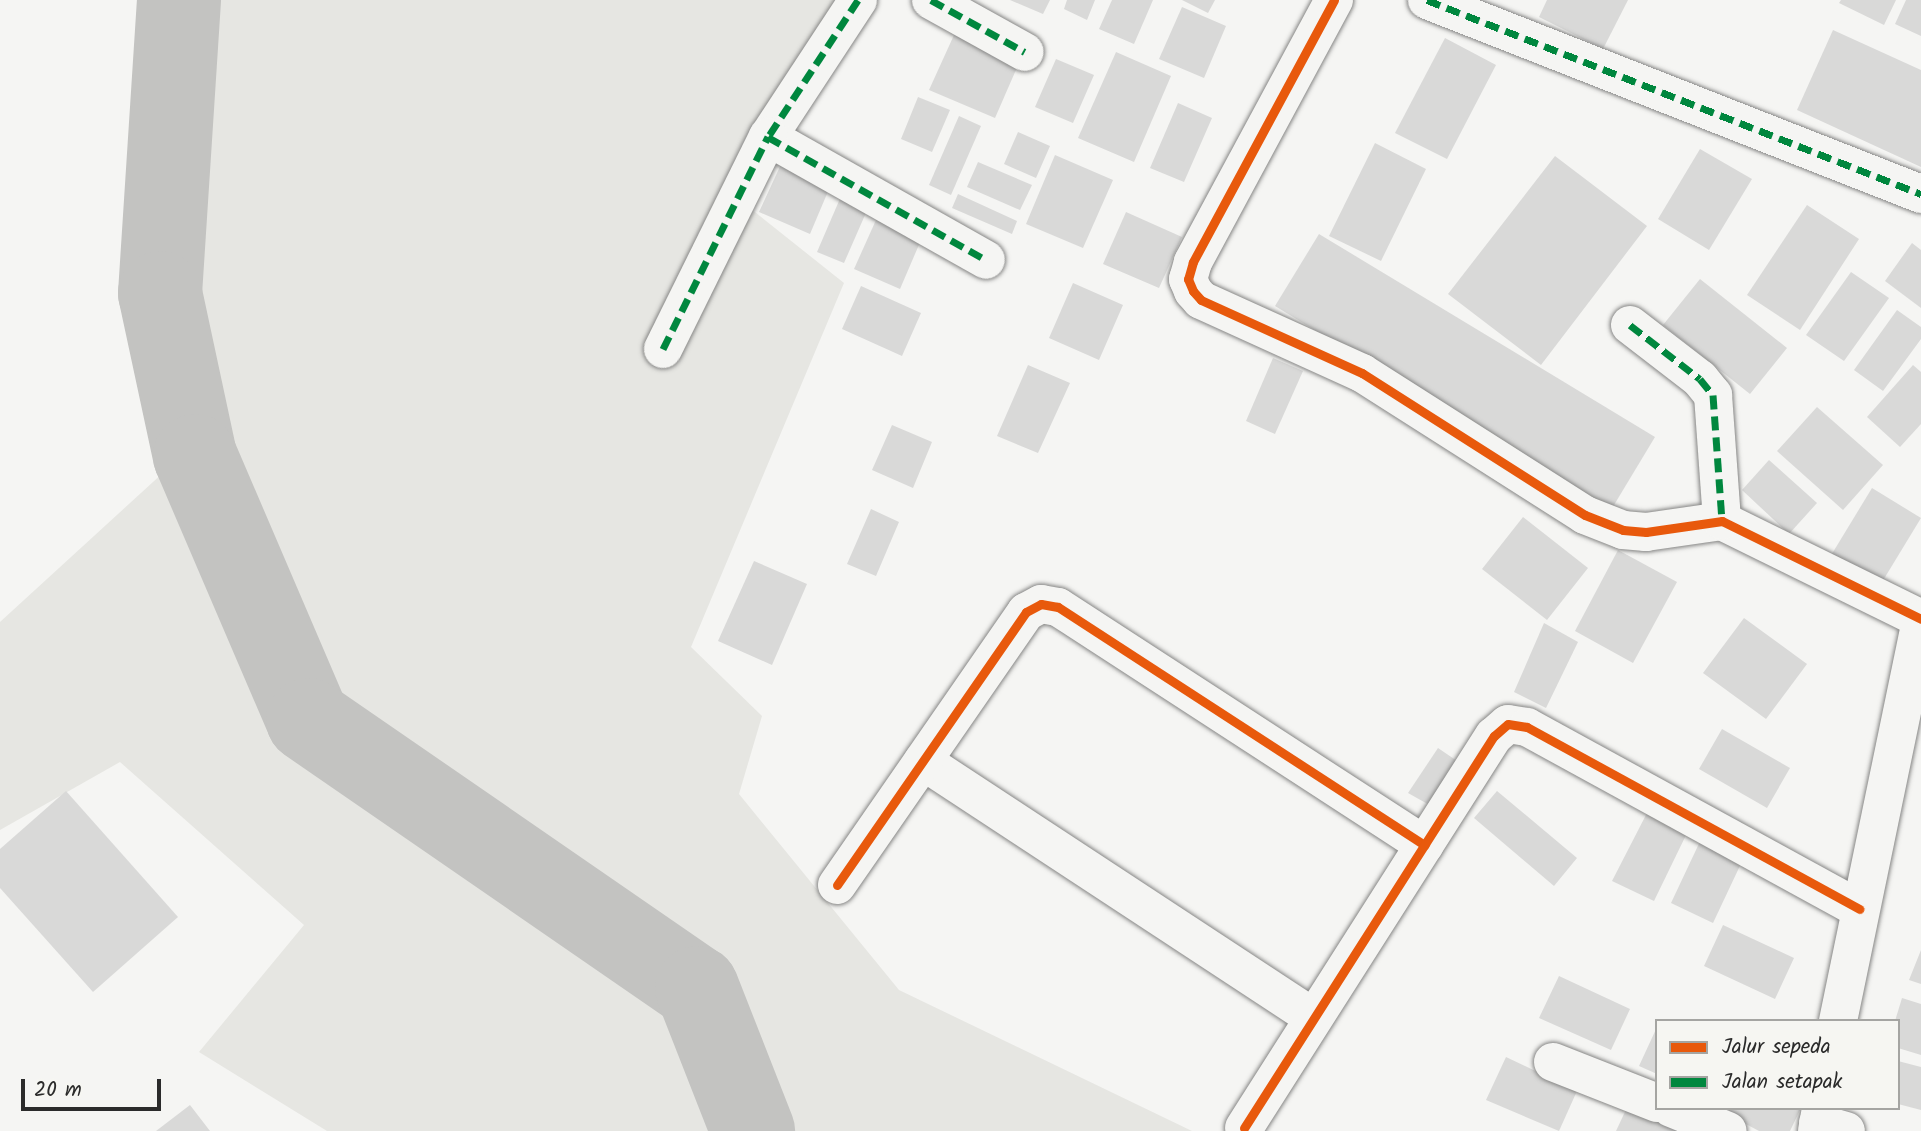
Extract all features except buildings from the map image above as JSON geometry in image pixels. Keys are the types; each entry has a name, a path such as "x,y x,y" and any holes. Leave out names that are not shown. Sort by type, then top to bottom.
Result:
{"street":[{"path":"663,349 768,137 858,0"},
{"path":"931,0 1025,52"},
{"path":"1334,0 1193,262 1188,279 1193,291 1201,300 1362,373 1585,515 1623,530 1646,532 1723,521 1918,638 1859,909 1838,1019"},
{"path":"1427,0 1921,194"},
{"path":"768,137 986,260"},
{"path":"1630,326 1700,379 1713,395 1723,521"},
{"path":"837,885 1026,612 1041,604 1058,607 1424,845"},
{"path":"1244,1128 1312,1017 1494,736 1508,724 1527,727 1859,909"},
{"path":"923,761 1312,1017"},
{"path":"1553,1062 1655,1102"},
{"path":"1676,1110 1728,1131"}],"shaded area":[{"path":"186,0 846,0 746,205 844,283 691,647 762,716 739,794 899,990 1192,1131 327,1131 199,1052 304,925 120,762 0,830 0,622 165,471 163,83"}],"waterway":[{"path":"179,0 160,293 195,456 308,720 697,988 753,1131"}],"marked path":[{"path":"858,0 768,137 986,260"},
{"path":"931,0 1025,52"},
{"path":"1427,0 1921,194"},
{"path":"663,349 768,137"},
{"path":"1630,325 1700,379 1713,395 1722,521"}],"cycle path":[{"path":"1334,0 1193,262 1188,279 1201,300 1362,373 1585,515 1623,530 1646,532 1722,521 1921,619"},
{"path":"837,885 1026,612 1041,604 1058,607 1424,845"},
{"path":"1244,1128 1494,736 1508,724 1527,727 1859,909"}]}
